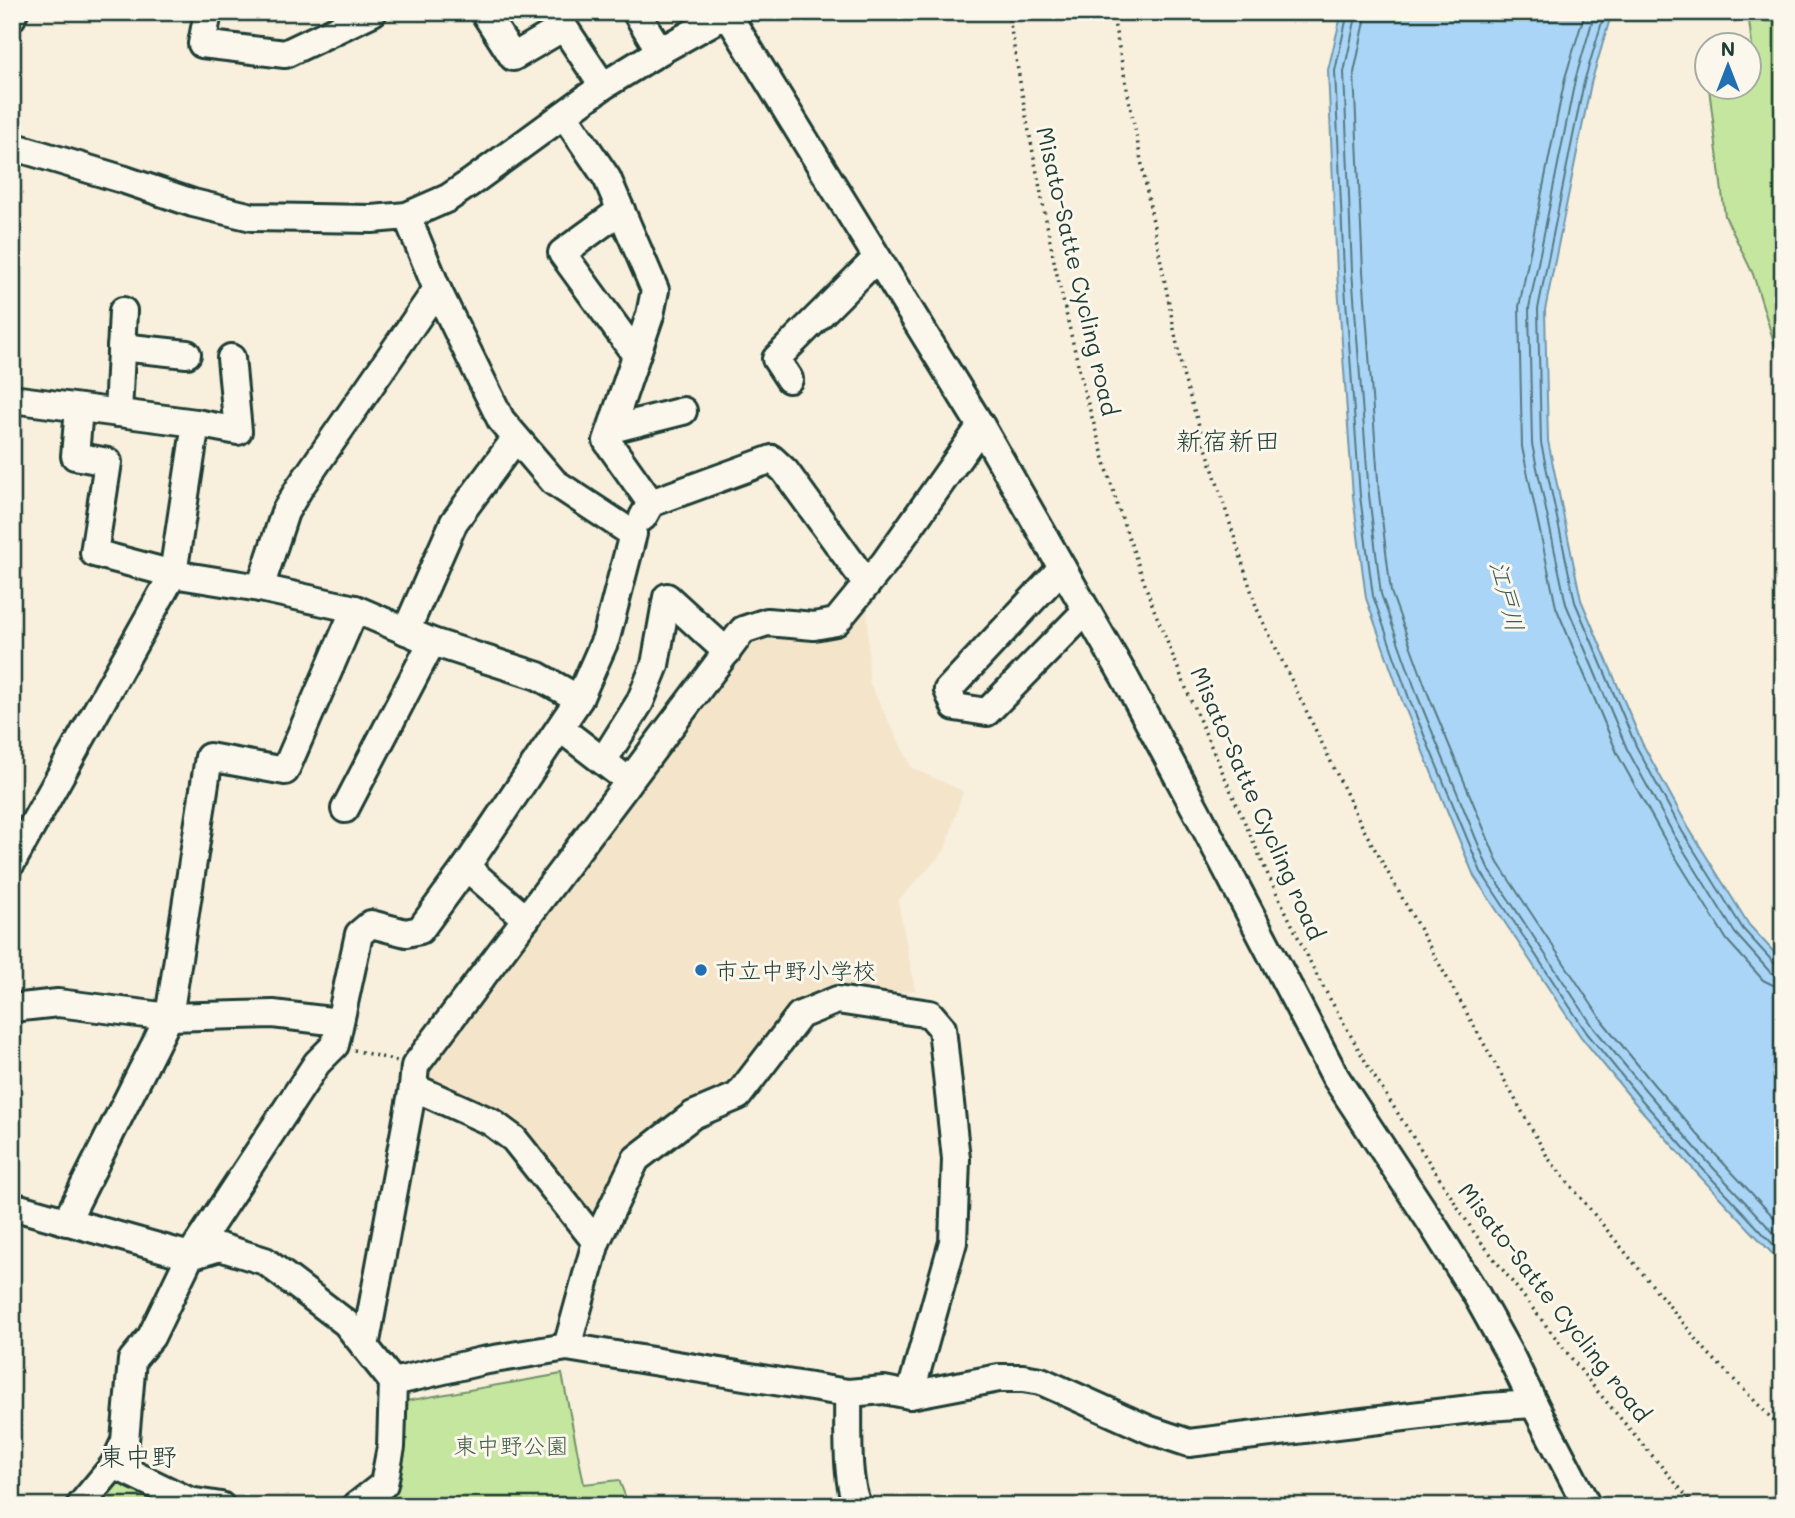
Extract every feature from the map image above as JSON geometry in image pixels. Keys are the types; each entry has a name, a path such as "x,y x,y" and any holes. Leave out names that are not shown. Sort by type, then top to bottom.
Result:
{"street":[{"path":"208,12 202,44 285,54 373,12"},
{"path":"484,12 513,57 559,19 603,86"},
{"path":"636,12 660,51"},
{"path":"12,146 193,203 252,217 372,219 407,216 456,193 603,86 728,13 981,426 1198,812 1336,1078 1477,1296 1587,1506"},
{"path":"564,115 607,178 655,290 650,315 607,441 652,503"},
{"path":"621,209 562,253 636,355"},
{"path":"407,216 437,289 500,420 554,482 633,534"},
{"path":"789,379 776,359 877,258"},
{"path":"260,588 285,512 437,289"},
{"path":"118,413 123,311"},
{"path":"121,348 187,354"},
{"path":"12,399 238,431 231,358"},
{"path":"79,408 75,456 108,462 94,553 173,574 260,588 355,609 432,642 538,676 579,699"},
{"path":"611,429 683,411"},
{"path":"12,862 173,574 196,424"},
{"path":"365,1347 414,1077 526,919 743,630 767,622 814,626 836,622 885,562 981,426"},
{"path":"406,631 454,522 516,438"},
{"path":"80,1506 114,1465 125,1441 132,1360 151,1338 190,1256 337,1033 359,934 371,924 406,933 420,930 466,867 579,699 606,638 633,534 652,503 772,459 785,471 867,584"},
{"path":"1062,568 947,691 955,707 987,712 1086,611"},
{"path":"603,761 640,702 655,664 667,597 727,652"},
{"path":"66,1222 169,1017 209,757 285,771 355,609"},
{"path":"345,809 432,642"},
{"path":"560,728 629,781"},
{"path":"466,867 526,919"},
{"path":"567,1347 596,1242 636,1159 693,1115 738,1096 800,1015 837,999 930,1014 942,1028 956,1159 953,1242 910,1395"},
{"path":"12,1008 58,1003 169,1017 273,1014 337,1033"},
{"path":"414,1077 491,1122 514,1139 596,1242"},
{"path":"12,1206 190,1256 220,1247 265,1261 346,1323 393,1382 391,1447 384,1484 356,1506"},
{"path":"393,1382 482,1361 567,1347 848,1393 884,1390 910,1395 999,1378 1023,1378 1041,1381 1150,1430 1189,1443 1488,1407 1534,1405"},
{"path":"848,1393 850,1470 853,1497 858,1506"},
{"path":"114,1465 189,1501 221,1506"}],"path":[{"name":"Misato-Satte Cycling road","path":"1007,12 1055,266 1084,390 1118,507 1153,607 1187,691 1268,875 1317,976 1372,1073 1475,1234 1592,1386 1695,1506"},
{"path":"1112,12 1183,375 1257,608 1363,828 1548,1158 1707,1352 1783,1430"},
{"path":"337,1033 414,1077"}],"shaded area":[{"path":"867,584 869,682 912,768 963,791 945,850 898,901 915,990 837,1000 800,1015 738,1096 636,1159 596,1242 514,1139 425,1093 415,1066 743,630 814,626"}],"green space":[{"path":"1748,12 1783,12 1783,376 1753,274 1725,216 1711,102 1764,102 1764,32 1750,32"},
{"name":"東中野公園","path":"562,1374 584,1484 619,1480 629,1506 378,1506 392,1497 399,1453 394,1403"},
{"path":"119,1483 168,1506 97,1506"}],"water":[{"name":"江戸川","path":"1342,12 1612,12 1591,83 1545,310 1548,441 1581,600 1642,743 1688,827 1749,925 1783,962 1783,1265 1695,1171 1581,1037 1474,876 1403,703 1366,598 1353,496 1337,272 1328,70"}],"place":[{"name":"市立中野小学校","path":"701,970"}],"district":[{"name":"新宿新田","path":"1228,440"},
{"name":"東中野","path":"138,1456"}]}
